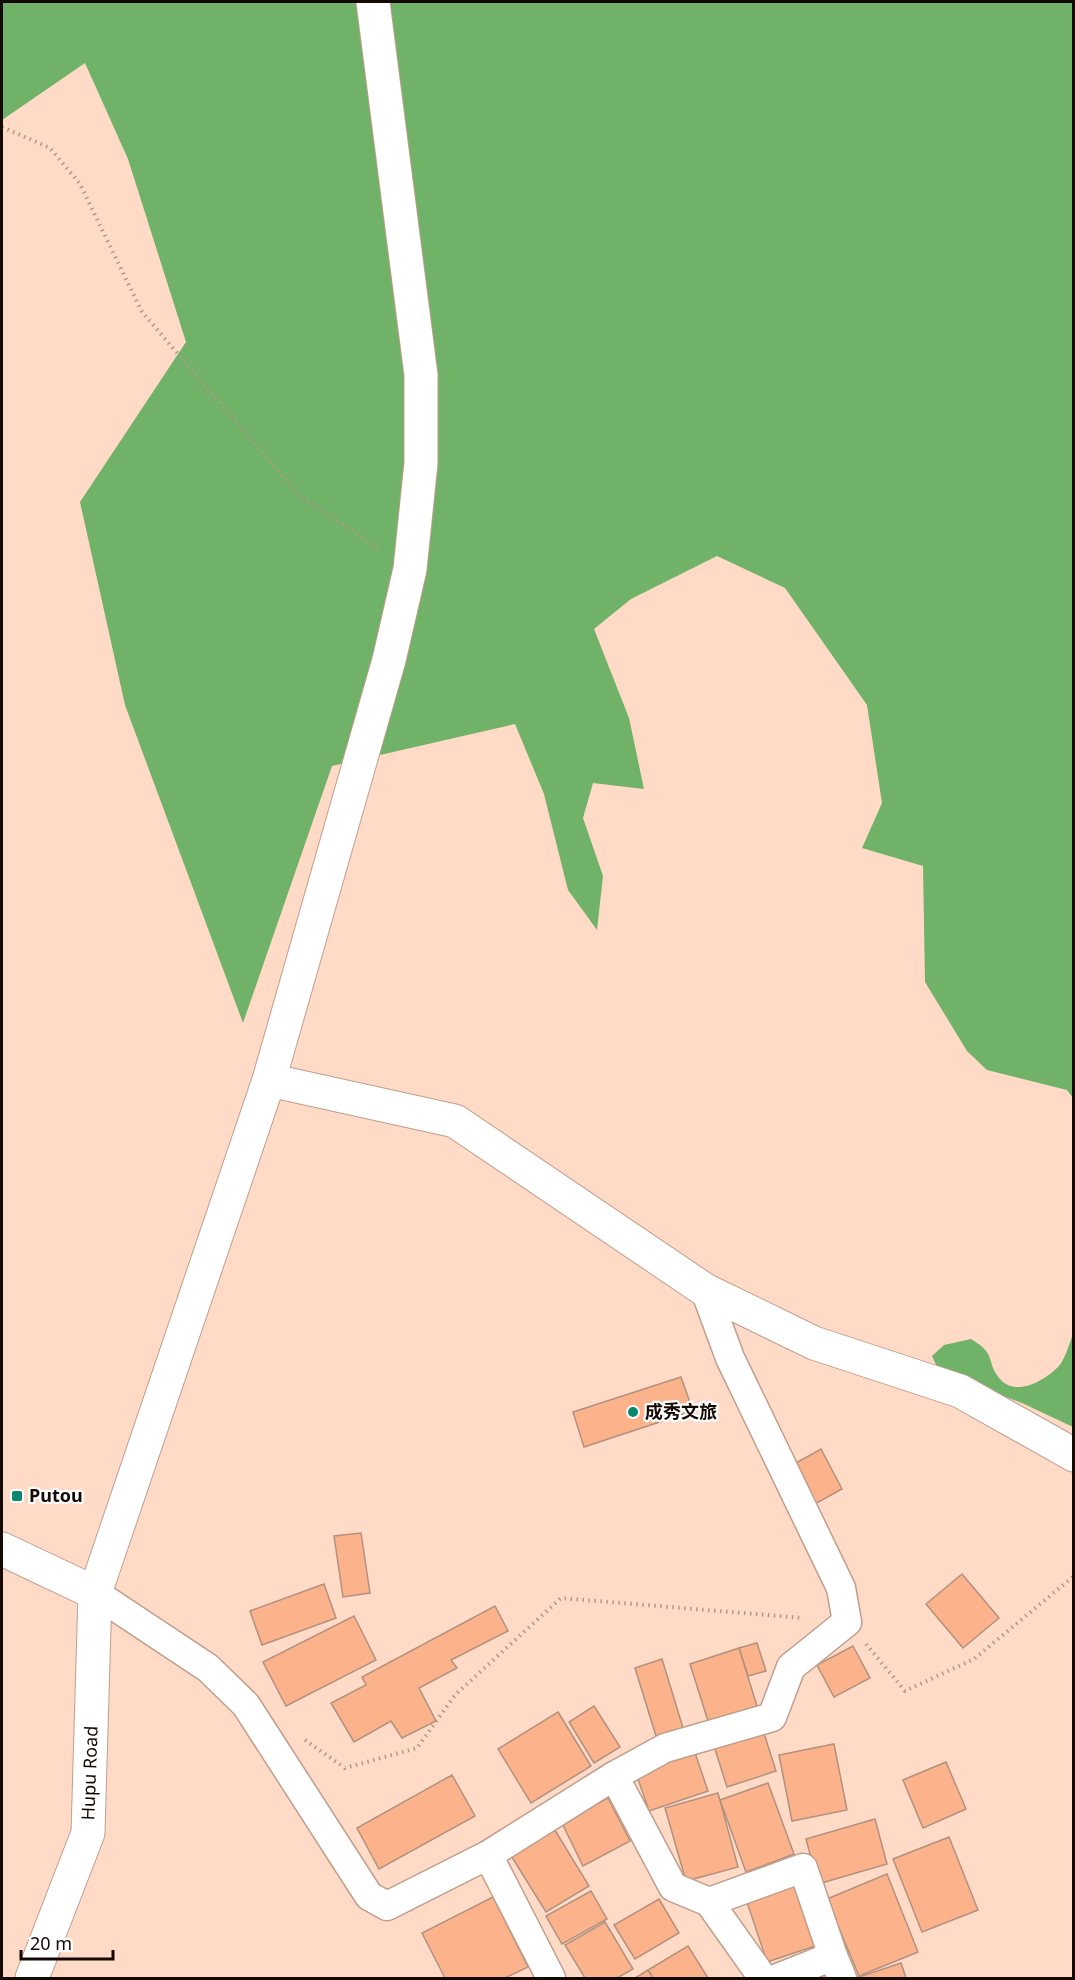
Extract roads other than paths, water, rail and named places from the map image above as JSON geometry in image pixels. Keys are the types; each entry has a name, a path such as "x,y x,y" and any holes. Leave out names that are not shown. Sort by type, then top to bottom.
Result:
{"street":[{"name":"Hupu Road","path":"32,1978 88,1833 95,1593 269,1080 389,660 410,569 421,463 421,375 373,2"},
{"path":"269,1080 455,1121 705,1290 814,1343 960,1391 1074,1455"},
{"path":"2,1549 95,1593 208,1668 246,1705 369,1896 387,1906 488,1855 614,1776 665,1748 772,1717 791,1667 847,1622 841,1588 730,1358 705,1290"},
{"path":"614,1776 673,1887 709,1902 763,1978"},
{"path":"488,1855 551,1978"},
{"path":"709,1902 802,1868 838,1967 778,1978"}],"place":[{"name":"成秀文旅","path":"633,1412"},
{"name":"Putou","path":"17,1496"}]}
